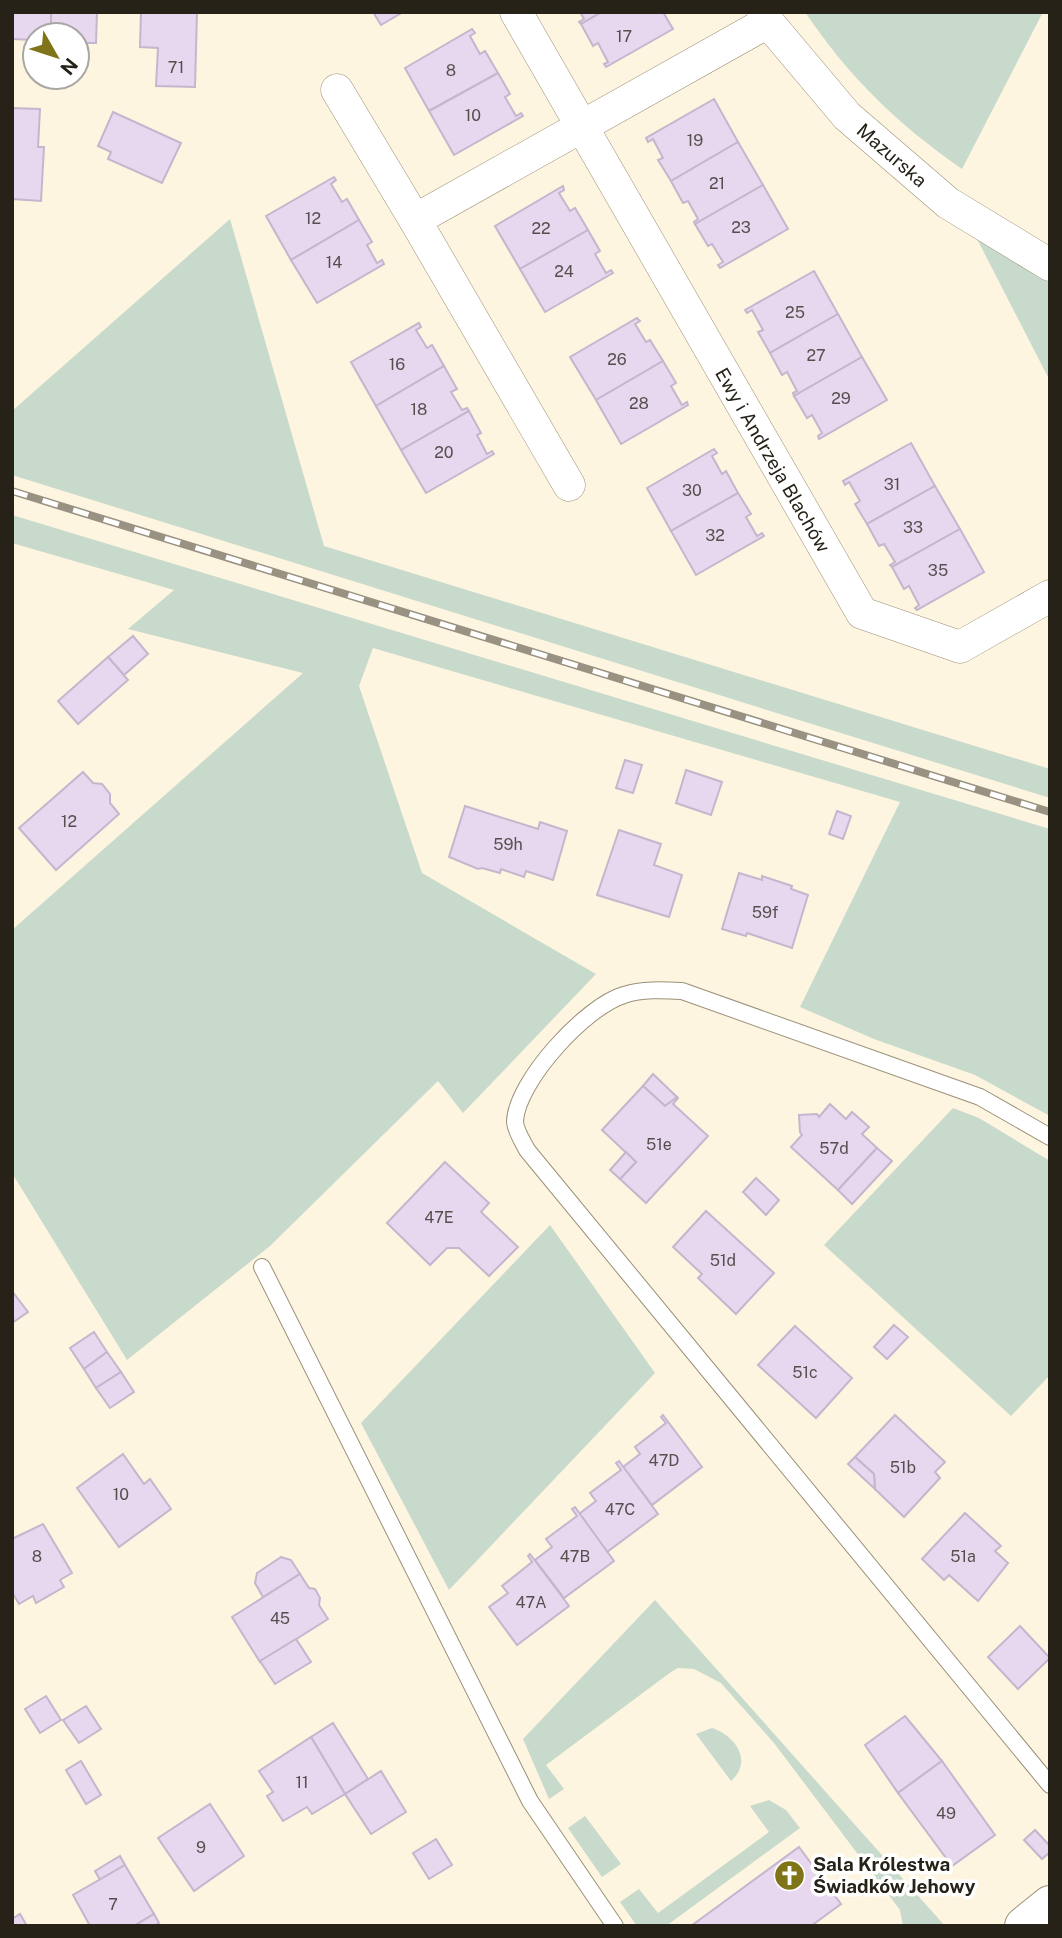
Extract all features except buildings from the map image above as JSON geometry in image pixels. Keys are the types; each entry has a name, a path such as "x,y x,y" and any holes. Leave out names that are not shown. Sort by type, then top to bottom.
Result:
{"street":[{"name":"Ewy i Andrzeja Blachów","path":"516,12 862,613 960,647 1050,596"},
{"path":"415,220 581,128 766,17"},
{"name":"Mazurska","path":"766,17 847,116 948,203 1050,265"},
{"path":"337,90 569,485"},
{"path":"1024,1926 1050,1905"}],"lane":[{"path":"1050,1137 980,1097 682,991 655,990 623,995 592,1010 533,1073 520,1099 514,1123 527,1150 1050,1785"},
{"path":"262,1267 530,1801 615,1926"}],"green space":[{"path":"805,12 1043,12 962,169 916,135 876,98 839,58"},
{"path":"230,219 324,546 1050,769 1050,798 12,475 12,411"},
{"path":"975,235 1050,283 1050,381"},
{"path":"12,515 1050,829 1050,1116 975,1075 874,1039 800,1007 900,802 373,648 359,686 422,873 596,974 463,1113 438,1081 270,1246 127,1360 12,1173 12,930 303,673 128,629 174,590 12,543"},
{"path":"953,1108 979,1118 1050,1161 1050,1375 1011,1416 824,1245"},
{"path":"550,1225 655,1373 449,1590 361,1423"},
{"path":"655,1600 945,1926 903,1926 900,1910 774,1743 721,1683 694,1669 678,1668 671,1672 546,1765 564,1789 549,1799 523,1739"},
{"path":"712,1728 728,1737 739,1750 741,1766 731,1781 696,1734"},
{"path":"769,1800 786,1810 800,1828 666,1926 637,1926 620,1902 639,1889 658,1913 769,1832 750,1806"},
{"path":"585,1816 621,1864 602,1877 568,1828"}],"railway":[{"path":"12,491 1050,812"}],"place":[{"name":"Sala Królestwa Świadków Jehowy","path":"790,1875"}]}
